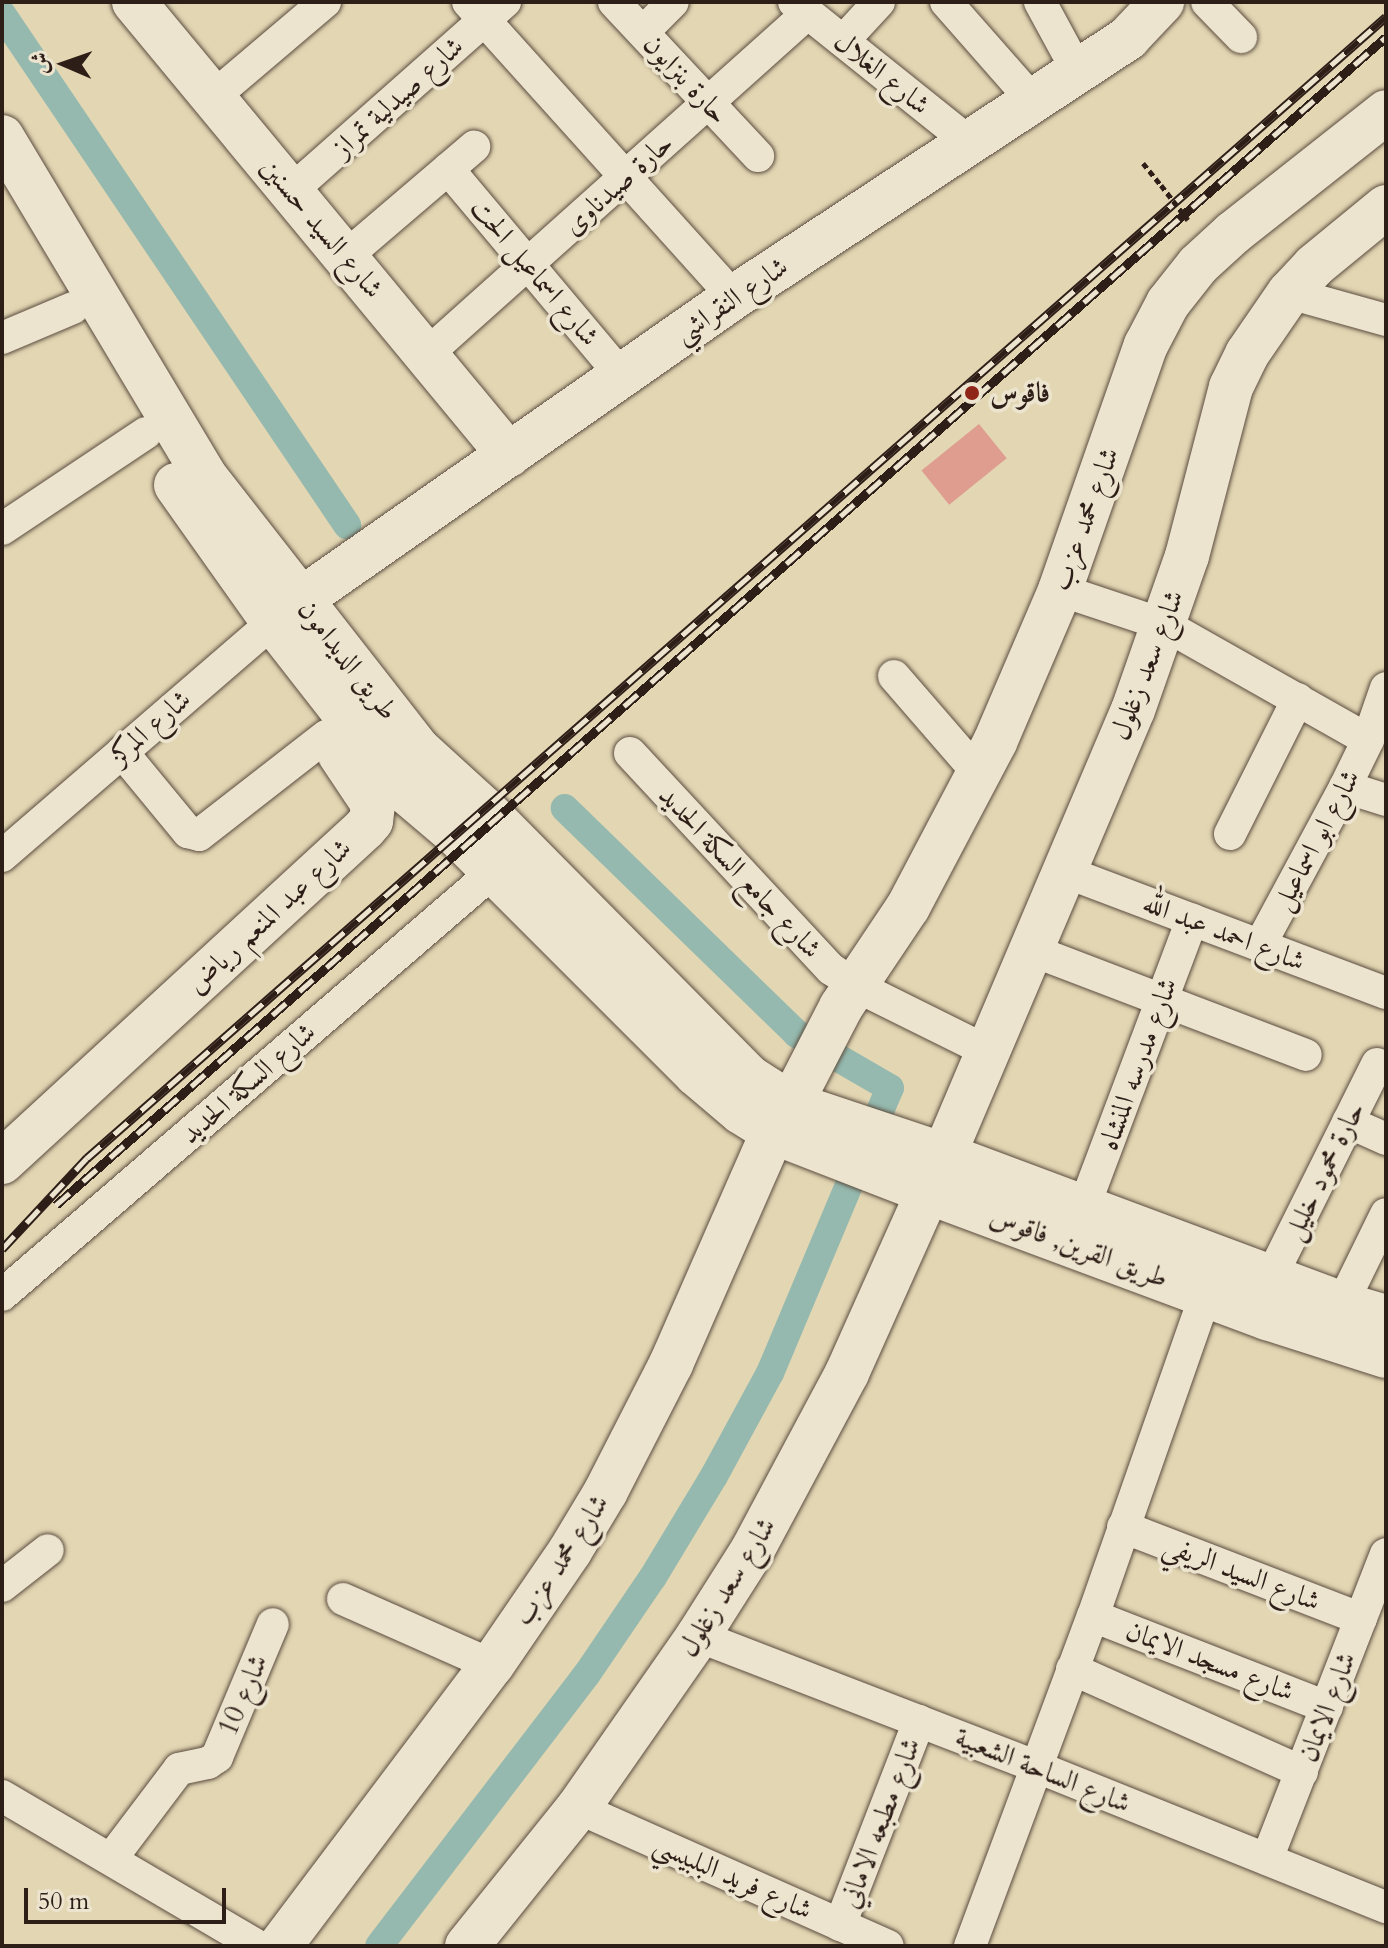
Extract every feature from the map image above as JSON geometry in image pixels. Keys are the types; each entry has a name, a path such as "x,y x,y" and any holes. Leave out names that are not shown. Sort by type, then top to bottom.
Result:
{"main road":[{"name":"شارع السيد حسنين","path":"134,2 509,455"},
{"name":"شارع النقراشي","path":"276,619 734,297 1128,38 1162,2"},
{"name":"شارع محمد عزب","path":"280,1946 492,1665 570,1551 639,1428 798,1115 848,997 908,907 979,774 1060,590 1146,345 1168,303 1198,265 1233,233 1386,112"},
{"name":"طريق الديدامون","path":"2,137 192,483 276,619 405,791 494,871 623,977"},
{"name":"طريق الديدامون","path":"2,190 146,433 192,483"},
{"name":"شارع سعد زغلول","path":"467,1946 578,1808 698,1636 801,1463 847,1373 919,1167 987,1051 1133,710 1187,556 1231,387 1253,343 1289,293 1314,266 1381,222"},
{"name":"طريق الديدامون","path":"276,619 484,809 623,977 696,1074 741,1112 798,1115"},
{"name":"شارع عبد المنعم رياض","path":"2,1162 365,828 373,813 371,795 326,736 276,619"},
{"name":"طريق القرين, فاقوس","path":"798,1115 1206,1294 1267,1318 1386,1356"},
{"name":"طريق القرين, فاقوس","path":"919,1167 1084,1207 1342,1304 1386,1317"}],"street":[{"path":"213,97 325,2"},
{"name":"حارة بنزايون","path":"614,2 758,156"},
{"path":"643,32 673,2"},
{"path":"843,41 879,2"},
{"path":"946,2 1033,101"},
{"path":"1040,2 1078,72"},
{"path":"1207,2 1241,37"},
{"path":"486,8 625,178 734,297"},
{"name":"شارع صيدلية تمراز","path":"291,191 486,8"},
{"name":"شارع الغلال","path":"801,8 970,143"},
{"name":"حارة صيدناوى","path":"427,354 708,103 801,8"},
{"path":"345,257 474,147"},
{"name":"شارع اسماعيل الحت","path":"448,169 621,375"},
{"path":"1289,293 1386,320"},
{"path":"2,338 73,308"},
{"path":"2,529 146,433"},
{"path":"1060,590 1165,625 1368,740"},
{"name":"شارع المركز","path":"2,856 276,619"},
{"path":"894,676 979,774"},
{"name":"شارع ابو اسماعيل","path":"1260,945 1345,787 1368,740 1386,688"},
{"path":"1230,834 1298,699"},
{"path":"122,752 188,832 199,835 326,736"},
{"name":"شارع جامع السكة الحديد","path":"630,753 809,949 848,997 987,1051"},
{"path":"1345,787 1386,800"},
{"name":"شارع السكة الحديد","path":"2,1295 494,871"},
{"name":"شارع احمد عبد الله","path":"1063,871 1386,993"},
{"name":"شارع مدرسه المنشاه","path":"1084,1207 1192,920"},
{"path":"1031,950 1306,1055"},
{"name":"حارة محمود خليل","path":"1271,1277 1377,1064"},
{"path":"1348,1122 1386,1139"},
{"path":"1342,1304 1386,1214"},
{"path":"970,1946 1093,1616 1206,1294"},
{"name":"شارع السيد الريفي","path":"1123,1527 1373,1606"},
{"path":"2,1586 48,1550"},
{"name":"شارع الايمان","path":"1267,1859 1327,1707 1373,1606 1386,1554"},
{"path":"343,1599 492,1665"},
{"name":"شارع مسجد الايمان","path":"1093,1616 1327,1707"},
{"name":"شارع 10","path":"111,1859 179,1769 208,1763 217,1757 273,1624"},
{"name":"شارع الساحة الشعبية","path":"698,1636 1386,1907"},
{"path":"1072,1669 1302,1772"},
{"name":"شارع مطبعه الاماني","path":"840,1925 919,1721"},
{"path":"2,1796 258,1946"},
{"name":"شارع فريد البلبيسي","path":"578,1808 888,1946"}],"path":[{"path":"1143,163 1188,220"}],"building":[{"path":"979,424 1007,458 949,505 921,471"}],"waterway":[{"path":"2,14 347,525"},
{"path":"379,1946 587,1674 653,1577 714,1476 770,1373 890,1088 797,1034 565,808"}],"railway":[{"path":"2,1249 87,1158 1386,17"},
{"path":"56,1205 1386,37"}],"place":[{"name":"فاقوس","path":"972,393"}]}
